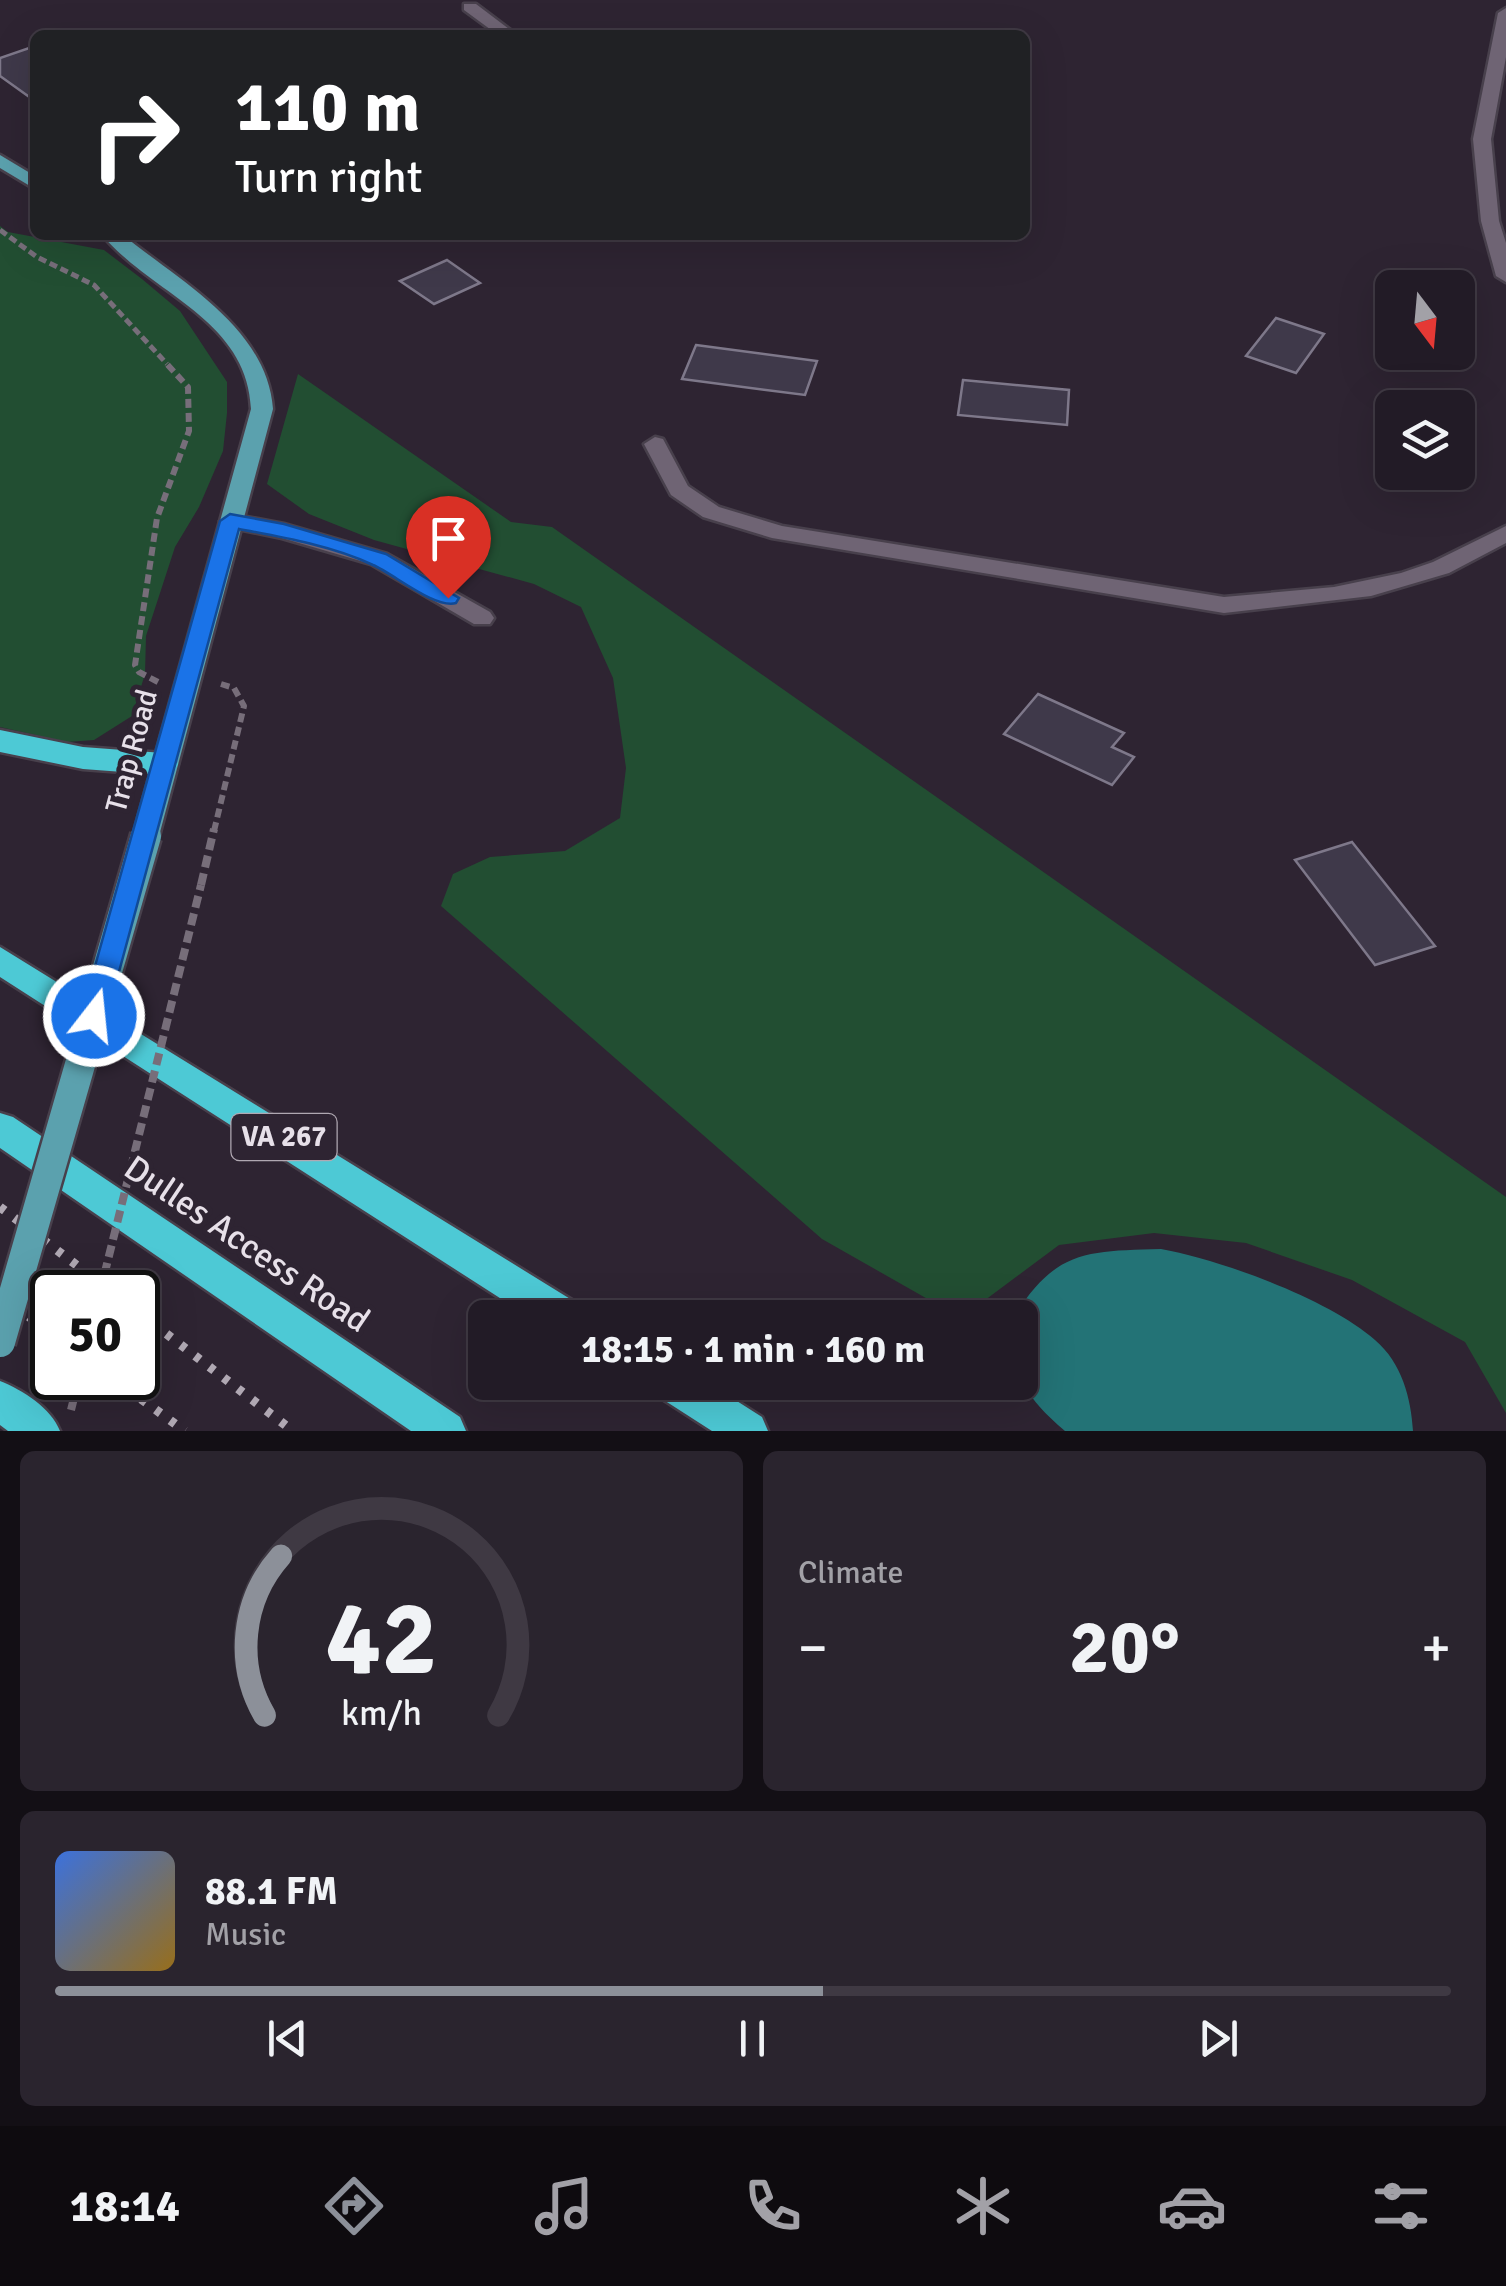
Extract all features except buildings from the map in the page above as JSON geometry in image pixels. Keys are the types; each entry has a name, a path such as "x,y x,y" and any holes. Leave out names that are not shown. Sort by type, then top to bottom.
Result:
{"highway":[{"path":"0,742 83,758 163,764"},
{"name":"VA 267","path":"0,960 538,1300"},
{"name":"Dulles Access Road","path":"0,1128 446,1431"},
{"path":"0,1400 40,1431"},
{"path":"699,1400 748,1431"}],"main road":[{"path":"0,160 30,181"},
{"name":"Trap Road","path":"0,1342 146,836 262,409 261,383 253,359 236,338 119,240"}],"street":[{"path":"470,7 502,30"},
{"path":"1506,13 1482,139 1490,221 1506,276"},
{"path":"655,444 679,490 711,512 780,533 1224,605 1298,600 1409,578 1464,557 1506,533"},
{"path":"230,521 284,531 379,559 482,618"}],"path":[{"path":"0,230 37,257 94,285 188,387 189,430 158,518 135,665 155,682 234,688 244,706 106,1270"}],"shaded area":[{"path":"0,226 8,232 30,236 30,240 104,250 142,279 180,311 227,382 227,413 223,451 199,507 175,547 146,636 145,674 132,716 94,740 67,742 0,727"},
{"path":"298,374 511,522 552,527 1506,1197 1506,1413 1465,1342 1352,1280 1246,1243 1154,1233 1059,1245 985,1300 929,1300 822,1239 441,906 453,874 490,857 565,851 620,818 626,768 613,678 581,607 534,584 374,540 309,514 267,484"},
{"path":"1161,1249 1213,1262 1273,1283 1331,1310 1375,1340 1392,1359 1407,1394 1413,1431 1065,1431 1034,1400 1038,1400 1038,1300 1026,1300 1059,1267 1075,1259 1113,1251"}],"railway":[{"path":"0,1207 83,1270"},
{"path":"0,1295 30,1318"},
{"path":"160,1329 293,1431"},
{"path":"142,1400 185,1431"}],"route":[{"path":"94,1016 230,521 284,531 379,559 448,598"}]}
